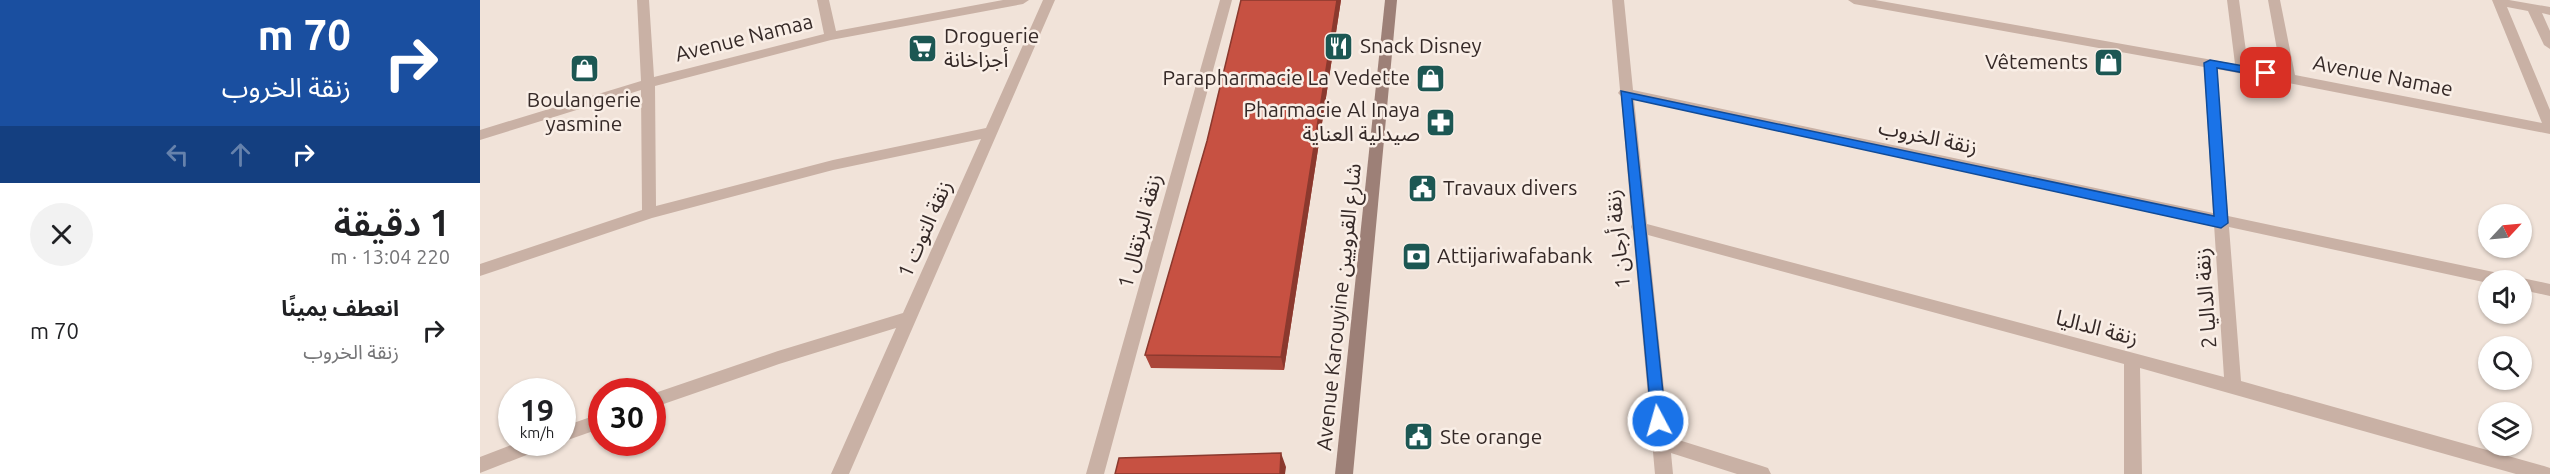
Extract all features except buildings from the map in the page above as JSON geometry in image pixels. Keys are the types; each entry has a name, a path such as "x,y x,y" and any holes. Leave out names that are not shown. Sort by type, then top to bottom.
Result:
{"street":[{"path":"643,0 648,83 650,213"},
{"path":"823,0 831,36"},
{"name":"Avenue Namaa","path":"480,135 648,83 831,36 1023,0"},
{"name":"زنقة التوت 1","path":"840,474 1049,0"},
{"name":"زنقة البرتقال 1","path":"1095,474 1226,0"},
{"name":"Avenue Karouyine شارع القرويين","path":"1344,474 1391,0"},
{"name":"زنقة أرجان 1","path":"1618,0 1638,227 1664,474"},
{"name":"Avenue Namae","path":"1854,0 2210,63 2550,127"},
{"path":"2233,0 2242,69"},
{"path":"2274,0 2289,78"},
{"path":"2498,1 2550,11"},
{"path":"2498,1 2550,127"},
{"path":"2534,8 2550,45"},
{"name":"زنقة الداليا 2","path":"2210,63 2233,386"},
{"name":"زنقة الخروب","path":"1625,93 2221,223 2478,275"},
{"path":"480,270 650,213 833,165 991,132"},
{"name":"زنقة الداليا","path":"1638,227 2132,361 2233,386 2544,474"},
{"path":"2532,286 2550,290"},
{"path":"666,396 778,358 909,318"},
{"path":"2132,361 2133,474"},
{"path":"1660,442 1762,474"},
{"path":"480,465 504,456"}],"place":[{"name":"Snack Disney","path":"1339,46"},
{"name":"Droguerie أجزاخانة","path":"923,48"},
{"name":"Vêtements","path":"2109,62"},
{"name":"Boulangerie yasmine","path":"584,69"},
{"name":"Parapharmacie La Vedette","path":"1431,78"},
{"name":"Pharmacie Al Inaya صيدلية العناية","path":"1441,122"},
{"name":"Travaux divers","path":"1422,188"},
{"name":"Attijariwafabank","path":"1416,256"},
{"name":"Ste orange","path":"1419,437"}],"route":[{"path":"1658,421 1625,93 2221,223 2210,63 2266,73"}]}
